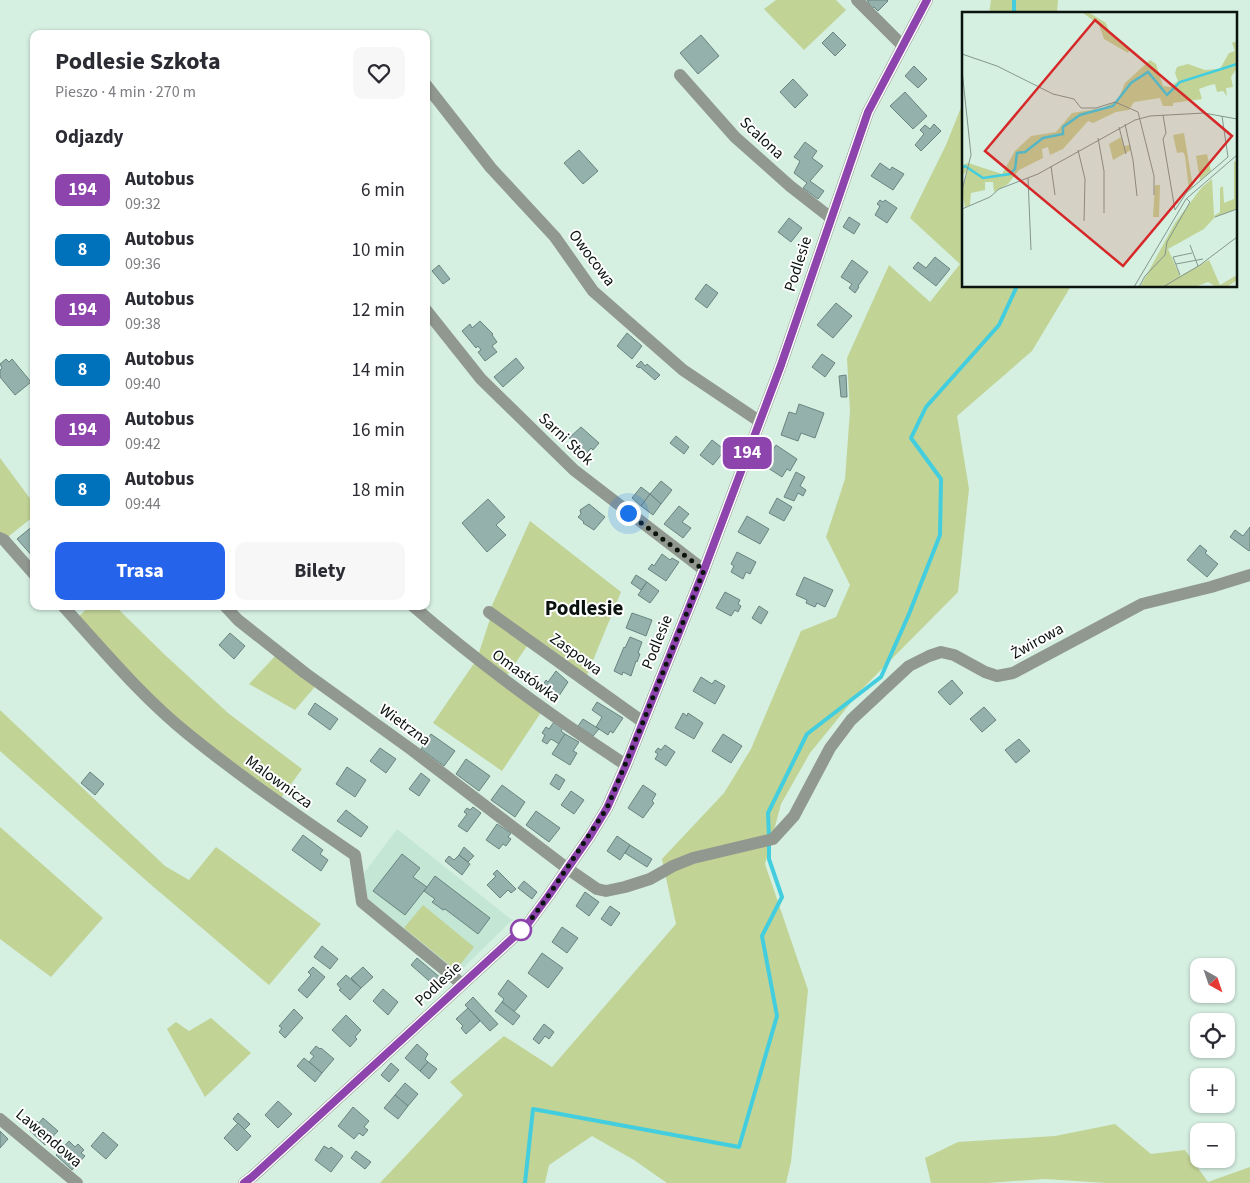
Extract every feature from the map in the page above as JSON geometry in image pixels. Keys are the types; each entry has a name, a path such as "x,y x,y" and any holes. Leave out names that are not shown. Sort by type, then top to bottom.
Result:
{"street":[{"path":"857,0 902,46"},
{"name":"Podlesie","path":"244,1183 527,925 568,869 607,808 704,570 781,365 868,112 927,0"},
{"name":"Scalona","path":"680,75 735,137 797,192 831,218"},
{"name":"Owocowa","path":"430,90 491,168 555,237 593,292 684,370 760,421"},
{"name":"Sarni Stok","path":"430,315 481,379 574,470 704,570"},
{"path":"0,538 30,570"},
{"name":"Żwirowa","path":"768,841 794,816 830,748 851,720 909,666 941,652 954,655 985,672 997,676 1013,673 1142,604 1211,587 1250,574"},
{"name":"Malownicza","path":"67,610 125,675 187,733 258,788 355,855 362,902 462,984"},
{"name":"Wietrzna","path":"229,610 238,620 306,673 597,889 606,891 626,887 650,879 673,866 693,858 768,841"},
{"name":"Omastówka","path":"418,610 488,669 571,729 626,765"},
{"name":"Zaspowa","path":"489,612 643,722"},
{"name":"Lawendowa","path":"0,1119 77,1183"}],"shaded area":[{"path":"397,829 512,920 457,974 365,901 362,876"}],"green space":[{"path":"776,0 836,0 846,10 804,50 764,9"},
{"path":"991,0 1058,0 1057,12 989,12"},
{"path":"962,105 962,288 1070,288 1032,351 957,416 969,489 958,592 862,689 810,753 781,804 765,864 808,990 791,1162 786,1183 667,1183 634,1160 592,1136 549,1165 545,1183 380,1183 463,1095 450,1082 504,1036 552,1067 676,924 662,859 724,793 751,749 801,631 836,617 850,585 826,537 845,479 850,411 847,358 889,265 930,302 960,264 910,218 946,145"},
{"path":"0,458 30,499 30,519 4,540 0,538"},
{"path":"530,521 621,592 585,680 489,612"},
{"path":"86,610 119,610 228,713 302,769 281,798 187,733 75,620"},
{"path":"491,616 529,643 506,677 478,656"},
{"path":"279,652 319,682 295,710 249,684"},
{"path":"475,662 542,711 502,771 433,723"},
{"path":"0,710 165,866 189,880 216,847 321,924 269,985 149,883 0,751"},
{"path":"0,827 103,918 51,977 0,939"},
{"path":"423,905 474,947 456,970 404,928"},
{"path":"211,1018 251,1053 205,1097 167,1029 176,1022 189,1031"},
{"path":"1115,1124 1151,1154 1185,1150 1190,1157 1190,1168 1198,1168 1208,1182 1250,1167 1250,1183 1107,1183 1045,1179 987,1183 931,1183 925,1158 958,1142 1055,1136"}],"building":[{"path":"867,0 888,1 878,11 874,7 872,8"},
{"path":"833,32 846,45 835,56 822,43"},
{"path":"701,35 719,56 698,74 680,53"},
{"path":"914,66 927,79 918,88 905,76"},
{"path":"793,79 808,95 795,108 780,92"},
{"path":"905,92 927,116 913,129 890,106"},
{"path":"934,124 941,131 921,151 915,145 924,134 920,130 925,125 930,129"},
{"path":"805,142 817,151 812,158 823,166 810,181 824,191 818,199 803,188 807,183 794,173 800,161 794,157"},
{"path":"579,150 598,171 583,184 564,163"},
{"path":"880,163 890,170 892,167 904,174 893,190 871,176"},
{"path":"880,200 883,202 885,200 897,208 887,223 875,215 880,206 877,204"},
{"path":"849,217 860,224 854,234 843,227"},
{"path":"789,218 802,228 791,242 778,232"},
{"path":"935,257 950,269 936,286 913,268 918,262 926,268"},
{"path":"852,260 868,272 855,293 849,288 852,284 841,277"},
{"path":"439,265 450,279 443,284 432,271"},
{"path":"706,284 718,293 707,308 695,299"},
{"path":"836,303 852,316 833,338 817,325"},
{"path":"480,321 493,334 497,342 492,346 497,352 485,361 478,352 481,350 478,346 476,348 462,331 470,324 472,328"},
{"path":"627,333 642,346 632,359 617,346"},
{"path":"822,354 835,363 825,377 812,367"},
{"path":"516,358 524,368 503,387 494,377"},
{"path":"6,359 9,362 12,359 30,383 15,395 0,377 0,370 2,368 0,364"},
{"path":"641,361 645,366 647,364 660,375 655,380 640,367 636,366"},
{"path":"846,375 847,397 841,397 839,376"},
{"path":"799,404 824,413 815,438 801,433 798,441 781,435 789,412 796,414"},
{"path":"581,427 599,443 593,450 591,448 582,459 573,451 577,446 569,438"},
{"path":"676,436 689,447 684,454 670,443"},
{"path":"712,440 725,450 713,465 700,455"},
{"path":"776,445 797,459 790,471 787,469 782,477 768,468 772,461 768,458"},
{"path":"796,472 805,477 800,486 806,490 803,496 798,493 794,501 784,497"},
{"path":"661,481 672,490 661,504 650,494"},
{"path":"641,487 650,494 641,506 632,498"},
{"path":"650,494 661,504 653,515 641,506"},
{"path":"777,498 792,507 784,521 769,513"},
{"path":"488,499 505,517 496,525 506,535 487,552 462,523"},
{"path":"589,504 605,517 594,530 583,523 578,517 581,514 580,510"},
{"path":"679,506 689,514 682,522 691,528 683,538 664,524"},
{"path":"747,516 769,529 760,544 738,532"},
{"path":"1250,527 1249,551 1230,537 1235,530 1243,536"},
{"path":"30,528 30,554 17,539"},
{"path":"1200,545 1207,551 1205,553 1218,564 1207,577 1187,560"},
{"path":"737,552 756,562 750,574 746,572 743,579 731,572 734,566 731,564"},
{"path":"662,554 670,560 672,558 679,562 666,581 648,569 652,564 654,566"},
{"path":"636,575 647,582 641,590 631,583"},
{"path":"804,577 833,590 825,607 817,603 815,607 806,603 807,600 796,595"},
{"path":"647,582 659,591 650,603 638,595"},
{"path":"725,592 740,600 738,604 741,606 738,612 735,610 731,616 716,608"},
{"path":"759,606 768,612 761,624 752,618"},
{"path":"632,613 652,620 646,636 626,628"},
{"path":"230,633 245,646 234,659 219,645"},
{"path":"630,637 642,642 638,653 640,654 631,676 623,672 622,675 614,671"},
{"path":"556,671 568,682 557,699 541,688 546,680 548,682"},
{"path":"701,677 712,684 715,680 725,686 715,704 693,691"},
{"path":"952,680 963,693 950,705 938,692"},
{"path":"597,702 623,718 613,733 610,731 608,735 596,727 602,717 592,710"},
{"path":"315,703 338,719 330,730 308,714"},
{"path":"984,707 996,720 982,732 970,719"},
{"path":"683,713 687,716 688,713 703,723 694,739 675,728"},
{"path":"583,719 599,729 593,736 578,726"},
{"path":"554,722 563,728 561,731 565,734 559,744 551,739 547,744 542,741 545,735 542,733 546,727 549,729"},
{"path":"431,734 455,751 444,766 421,749"},
{"path":"565,734 579,742 573,751 577,753 570,765 552,754"},
{"path":"723,734 742,746 731,763 712,751"},
{"path":"1019,739 1030,751 1016,763 1005,750"},
{"path":"665,745 675,752 666,766 655,759 658,754 655,752 658,748 661,750"},
{"path":"380,748 396,759 386,773 370,761"},
{"path":"466,759 490,776 479,791 456,774"},
{"path":"347,767 366,780 355,797 336,784"},
{"path":"90,772 104,784 95,795 81,783"},
{"path":"421,773 430,780 419,796 409,789"},
{"path":"556,774 565,780 559,790 550,784"},
{"path":"502,785 525,802 515,817 491,800"},
{"path":"643,785 656,794 652,801 654,803 643,818 628,808"},
{"path":"571,791 584,800 574,814 561,805"},
{"path":"473,807 481,813 467,832 458,826 467,814 464,812 467,808 470,810"},
{"path":"346,810 368,827 361,837 337,821"},
{"path":"536,811 560,828 549,842 526,825"},
{"path":"497,824 511,833 508,837 511,839 506,846 503,844 499,849 486,840"},
{"path":"303,835 323,850 320,854 328,860 321,871 292,850"},
{"path":"617,836 630,845 620,860 607,851"},
{"path":"630,845 652,859 647,867 625,853"},
{"path":"464,847 474,856 468,862 459,855"},
{"path":"402,854 420,868 413,877 427,887 405,915 373,891"},
{"path":"459,855 470,864 462,875 445,861 449,856 454,860"},
{"path":"497,870 516,889 511,893 508,890 500,898 487,885 496,876 493,874"},
{"path":"435,876 490,918 478,934 445,909 443,910 432,902 435,899 424,891"},
{"path":"524,881 537,892 532,899 518,888"},
{"path":"585,892 599,902 589,916 576,906"},
{"path":"610,906 620,913 611,926 601,919"},
{"path":"562,927 578,938 567,953 552,942"},
{"path":"322,946 338,959 330,969 314,957"},
{"path":"542,953 563,968 548,988 528,973"},
{"path":"417,958 442,979 436,987 411,965"},
{"path":"313,967 325,977 307,998 298,990 311,975 308,972"},
{"path":"363,967 373,977 361,988 351,978"},
{"path":"346,975 361,988 350,1000 339,990 341,989 337,984"},
{"path":"508,980 527,996 514,1012 502,1002 504,999 498,994"},
{"path":"383,989 398,1002 388,1015 373,1001"},
{"path":"473,997 498,1024 490,1031 465,1005"},
{"path":"502,1002 520,1016 513,1025 495,1011"},
{"path":"468,1008 480,1021 466,1034 461,1028 463,1026 456,1019"},
{"path":"294,1009 303,1018 285,1038 279,1032 282,1028 279,1026"},
{"path":"346,1015 361,1030 355,1037 357,1039 350,1047 332,1030"},
{"path":"544,1024 554,1032 549,1039 545,1036 539,1044 533,1039"},
{"path":"417,1044 428,1054 425,1059 428,1062 420,1071 405,1058"},
{"path":"316,1046 334,1059 322,1073 309,1062 314,1056 310,1053"},
{"path":"304,1058 322,1073 315,1082 297,1066"},
{"path":"428,1062 437,1069 429,1079 420,1071"},
{"path":"391,1063 399,1070 389,1082 381,1075"},
{"path":"405,1083 418,1094 408,1106 395,1095"},
{"path":"395,1095 408,1106 398,1119 384,1108"},
{"path":"278,1101 292,1114 278,1128 265,1115"},
{"path":"353,1107 369,1121 364,1127 368,1130 363,1136 359,1133 354,1139 338,1126"},
{"path":"238,1113 250,1124 244,1130 233,1119"},
{"path":"43,1118 58,1131 45,1145 29,1130 37,1121 39,1123"},
{"path":"238,1123 251,1136 237,1151 224,1138"},
{"path":"0,1131 8,1139 0,1148"},
{"path":"103,1132 118,1145 106,1159 91,1146"},
{"path":"69,1141 75,1147 78,1144 84,1150 81,1153 85,1156 72,1170 56,1155"},
{"path":"324,1146 329,1149 331,1147 343,1156 331,1172 315,1160"},
{"path":"356,1151 371,1162 365,1169 351,1158"}],"waterway":[{"path":"1014,0 1014,12"},
{"path":"769,837 768,813 807,734 881,677 909,614 940,535 941,479 911,438 926,407 999,325 1016,288"},
{"path":"525,1183 533,1109 739,1147 777,1016 762,936 782,897 769,859 769,844"}],"bus line":[{"name":"194","path":"244,1183 527,925 590,836 607,808 697,587 781,365 868,112 927,0"}],"district":[{"name":"Podlesie","path":"584,608"}],"route":[{"path":"521,930 517,933 527,925 549,895 607,808 704,570 628,513"}]}
